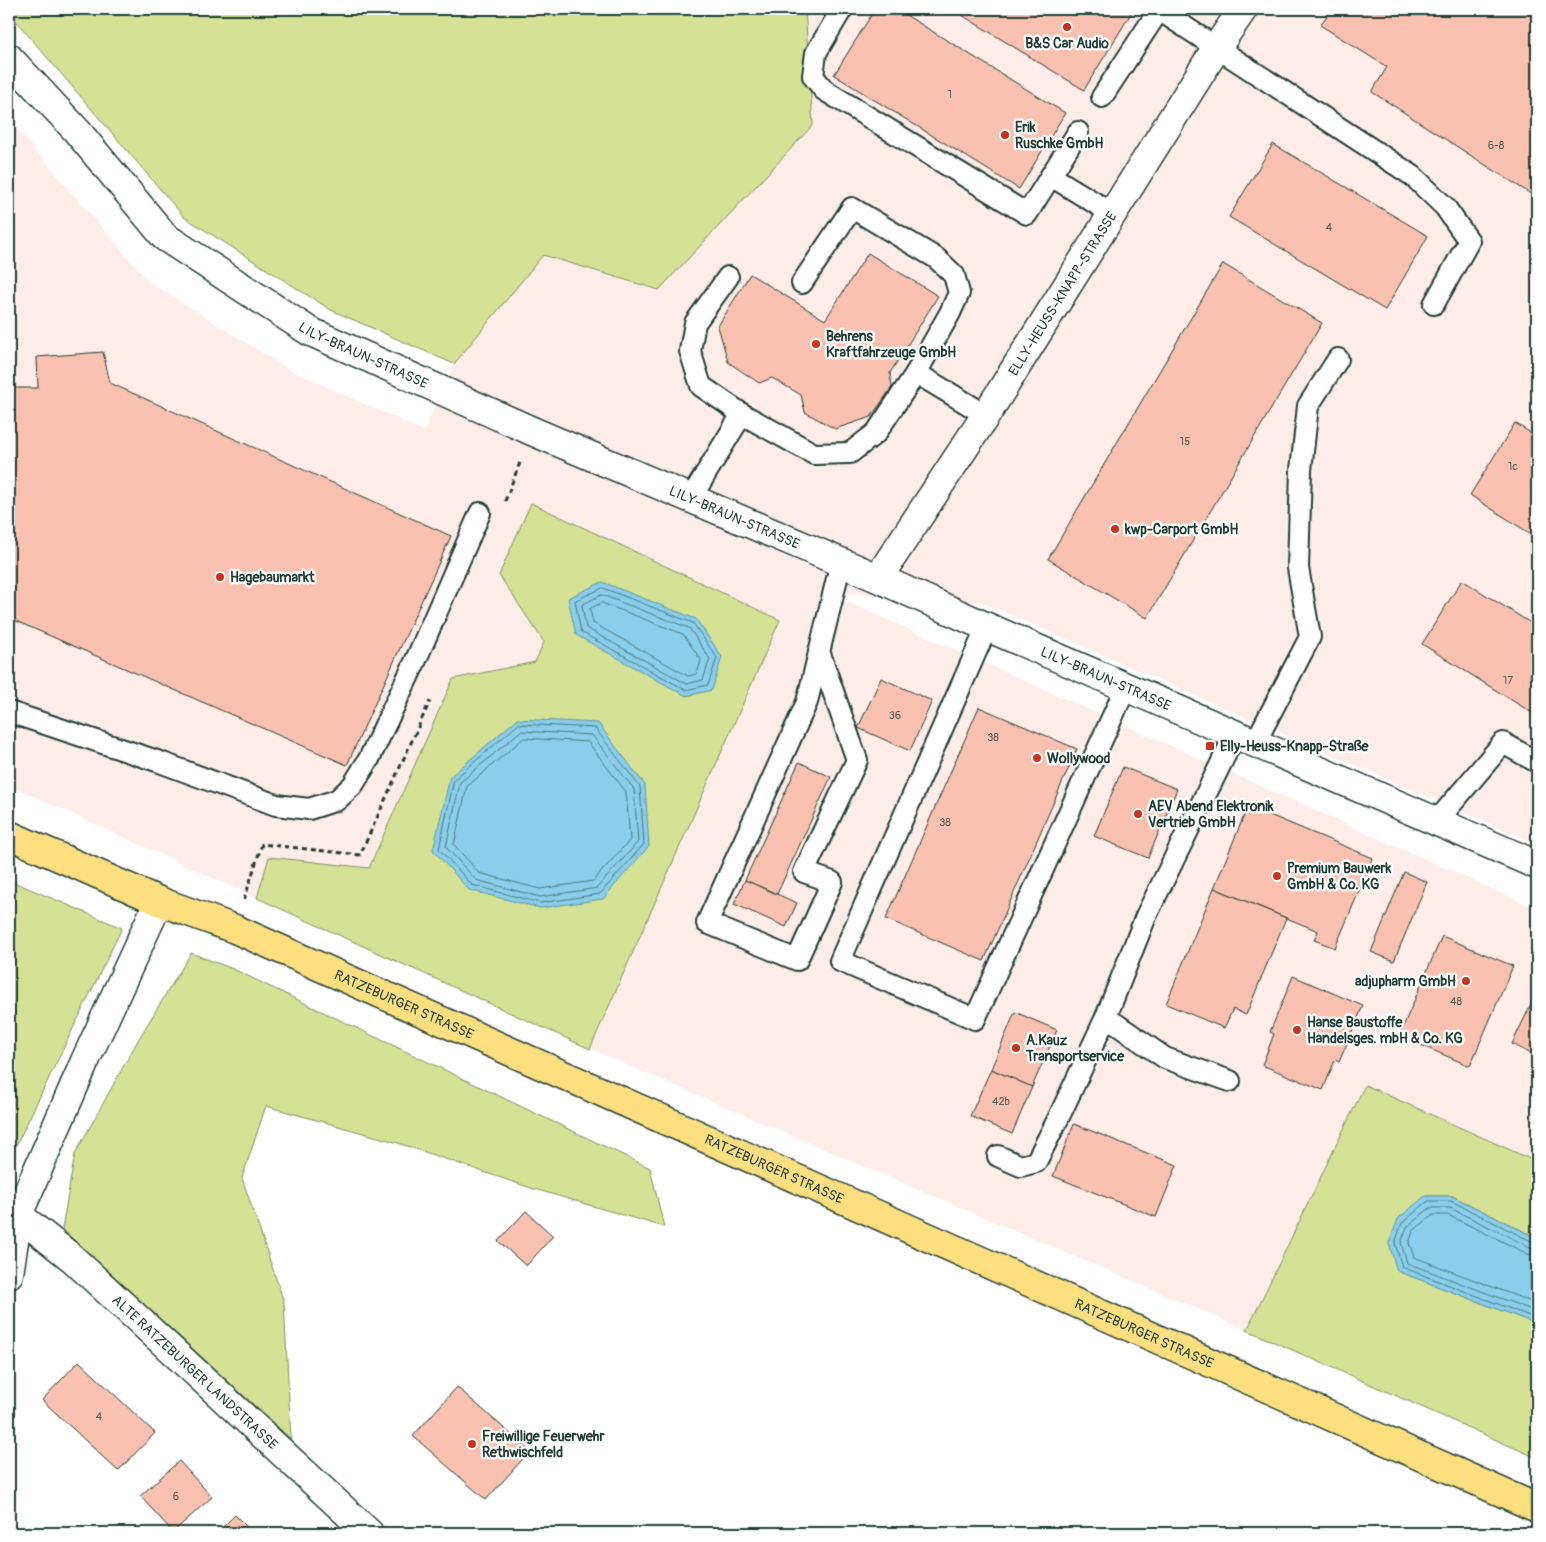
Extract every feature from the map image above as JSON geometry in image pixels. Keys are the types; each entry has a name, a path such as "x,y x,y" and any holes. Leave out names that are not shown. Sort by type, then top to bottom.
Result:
{"main road":[{"name":"RATZEBURGER STRASSE","path":"9,835 159,901 235,929 1537,1508"}],"street":[{"name":"ELLY-HEUSS-KNAPP-STRASSE","path":"878,578 986,415 1243,9"},
{"name":"LILY-BRAUN-STRASSE","path":"9,58 77,131 165,237 309,331 532,431 841,562 1245,739 1537,864"},
{"path":"9,1274 13,1211 159,901"},
{"name":"ALTE RATZEBURGER LANDSTRASSE","path":"13,1211 72,1258 369,1533"}],"lane":[{"path":"842,9 816,53 813,76 824,90 1027,214 1078,132"},
{"path":"1102,97 1158,10 1413,176 1445,207 1469,242 1434,304"},
{"path":"1051,176 1113,214"},
{"path":"728,277 695,323 690,351 701,386 742,414 814,454 850,453 876,433 916,373 950,313 959,293 954,275 936,258 852,208 802,283"},
{"path":"998,1156 1021,1166 1036,1162 1106,1017 1146,916 1245,739 1310,637 1298,568 1301,470 1308,406 1338,359"},
{"path":"916,373 986,415"},
{"path":"691,498 742,414"},
{"path":"9,712 160,762 276,805 309,809 337,800 353,785 369,759 415,662 480,513"},
{"path":"819,652 857,760 804,872 832,882 797,960 707,923 807,702 819,652 841,562"},
{"path":"987,627 840,961 975,1020 1126,687"},
{"path":"1437,821 1502,743 1537,762"},
{"path":"1106,1017 1165,1058 1230,1081"}],"shaded area":[{"path":"805,9 1537,9 1537,844 983,603 825,592 1537,909 1537,1162 1365,1085 1247,1330 590,1049 780,620 532,504 499,575 544,642 535,662 453,679 369,869 269,857 257,898 9,785 9,120 149,282 290,370 424,431 454,364 543,254 659,290 813,125"}],"green space":[{"path":"9,9 805,9 813,125 659,290 543,255 454,364 331,310 184,217 9,13"},
{"path":"531,503 780,620 590,1049 257,898 269,857 369,868 453,679 535,662 544,642 499,575"},
{"path":"9,880 122,928 9,1160"},
{"path":"191,953 233,969 650,1168 664,1227 531,1188 392,1141 266,1106 242,1178 284,1302 291,1439 62,1229 75,1154 138,1040"},
{"path":"1365,1085 1537,1162 1537,1238 1452,1196 1426,1196 1398,1219 1397,1271 1537,1324 1537,1458 1247,1330"}],"water":[{"path":"602,582 696,619 722,657 712,690 686,696 576,635 568,598"},
{"path":"517,719 598,723 645,785 649,846 603,899 540,908 469,890 433,850 450,777"},
{"path":"1425,1196 1452,1196 1537,1238 1537,1324 1397,1271 1389,1243 1398,1219"}],"building":[{"path":"875,9 896,9 1065,113 1019,189 834,75"},
{"path":"952,9 1132,9 1133,10 1084,90"},
{"path":"1332,9 1537,9 1537,198 1372,92 1387,67 1320,25"},
{"path":"1273,144 1428,236 1385,310 1229,217"},
{"name":"Behrens Kraftfahrzeuge GmbH","path":"868,253 938,296 890,373 892,387 871,417 835,429 805,412 801,395 772,378 759,383 728,362 718,326 750,274 825,320"},
{"path":"1223,264 1322,323 1147,618 1048,559"},
{"name":"Hagebaumarkt","path":"103,352 110,383 451,536 347,765 9,618 9,388 38,388 37,357"},
{"path":"1515,423 1537,437 1537,538 1470,495"},
{"path":"1462,580 1537,627 1537,716 1422,644"},
{"path":"881,678 932,701 910,751 858,728"},
{"path":"979,707 1077,749 984,961 886,919"},
{"path":"799,762 831,777 777,894 745,880"},
{"path":"1123,767 1177,789 1148,858 1094,836"},
{"path":"1248,806 1373,858 1335,948 1314,940 1318,931 1214,888"},
{"path":"1404,872 1427,882 1394,961 1371,952"},
{"path":"745,880 797,903 786,927 734,904"},
{"path":"1214,888 1286,918 1246,1015 1233,1009 1224,1028 1166,1004"},
{"path":"1442,936 1513,966 1470,1066 1399,1036"},
{"path":"1293,976 1363,1006 1339,1062 1335,1060 1323,1090 1262,1065 1274,1034 1270,1032"},
{"path":"1537,992 1537,1057 1512,1044"},
{"path":"1015,1012 1057,1030 1032,1087 991,1069"},
{"path":"991,1069 1032,1087 1012,1134 970,1116"},
{"path":"1074,1124 1177,1165 1156,1217 1053,1176"},
{"path":"526,1211 553,1236 526,1266 498,1241"},
{"path":"79,1361 155,1433 118,1471 42,1400"},
{"path":"457,1387 530,1451 486,1500 413,1436"},
{"path":"179,1461 212,1497 173,1532 140,1496"},
{"path":"235,1515 253,1533 217,1533"}],"place":[{"name":"B&S Car Audio","path":"1067,27"},
{"name":"Erik Ruschke GmbH","path":"1005,135"},
{"name":"Behrens Kraftfahrzeuge GmbH","path":"816,344"},
{"name":"kwp-Carport GmbH","path":"1115,529"},
{"name":"Hagebaumarkt","path":"220,577"},
{"name":"Elly-Heuss-Knapp-Straße","path":"1210,746"},
{"name":"Wollywood","path":"1037,758"},
{"name":"AEV Abend Elektronik Vertrieb GmbH","path":"1138,814"},
{"name":"Premium Bauwerk GmbH & Co. KG","path":"1277,876"},
{"name":"adjupharm GmbH","path":"1466,981"},
{"name":"Hanse Baustoffe Handelsges. mbH & Co. KG","path":"1297,1030"},
{"name":"A.Kauz Transportservice","path":"1016,1048"},
{"name":"Freiwillige Feuerwehr Rethwischfeld","path":"472,1444"}]}
